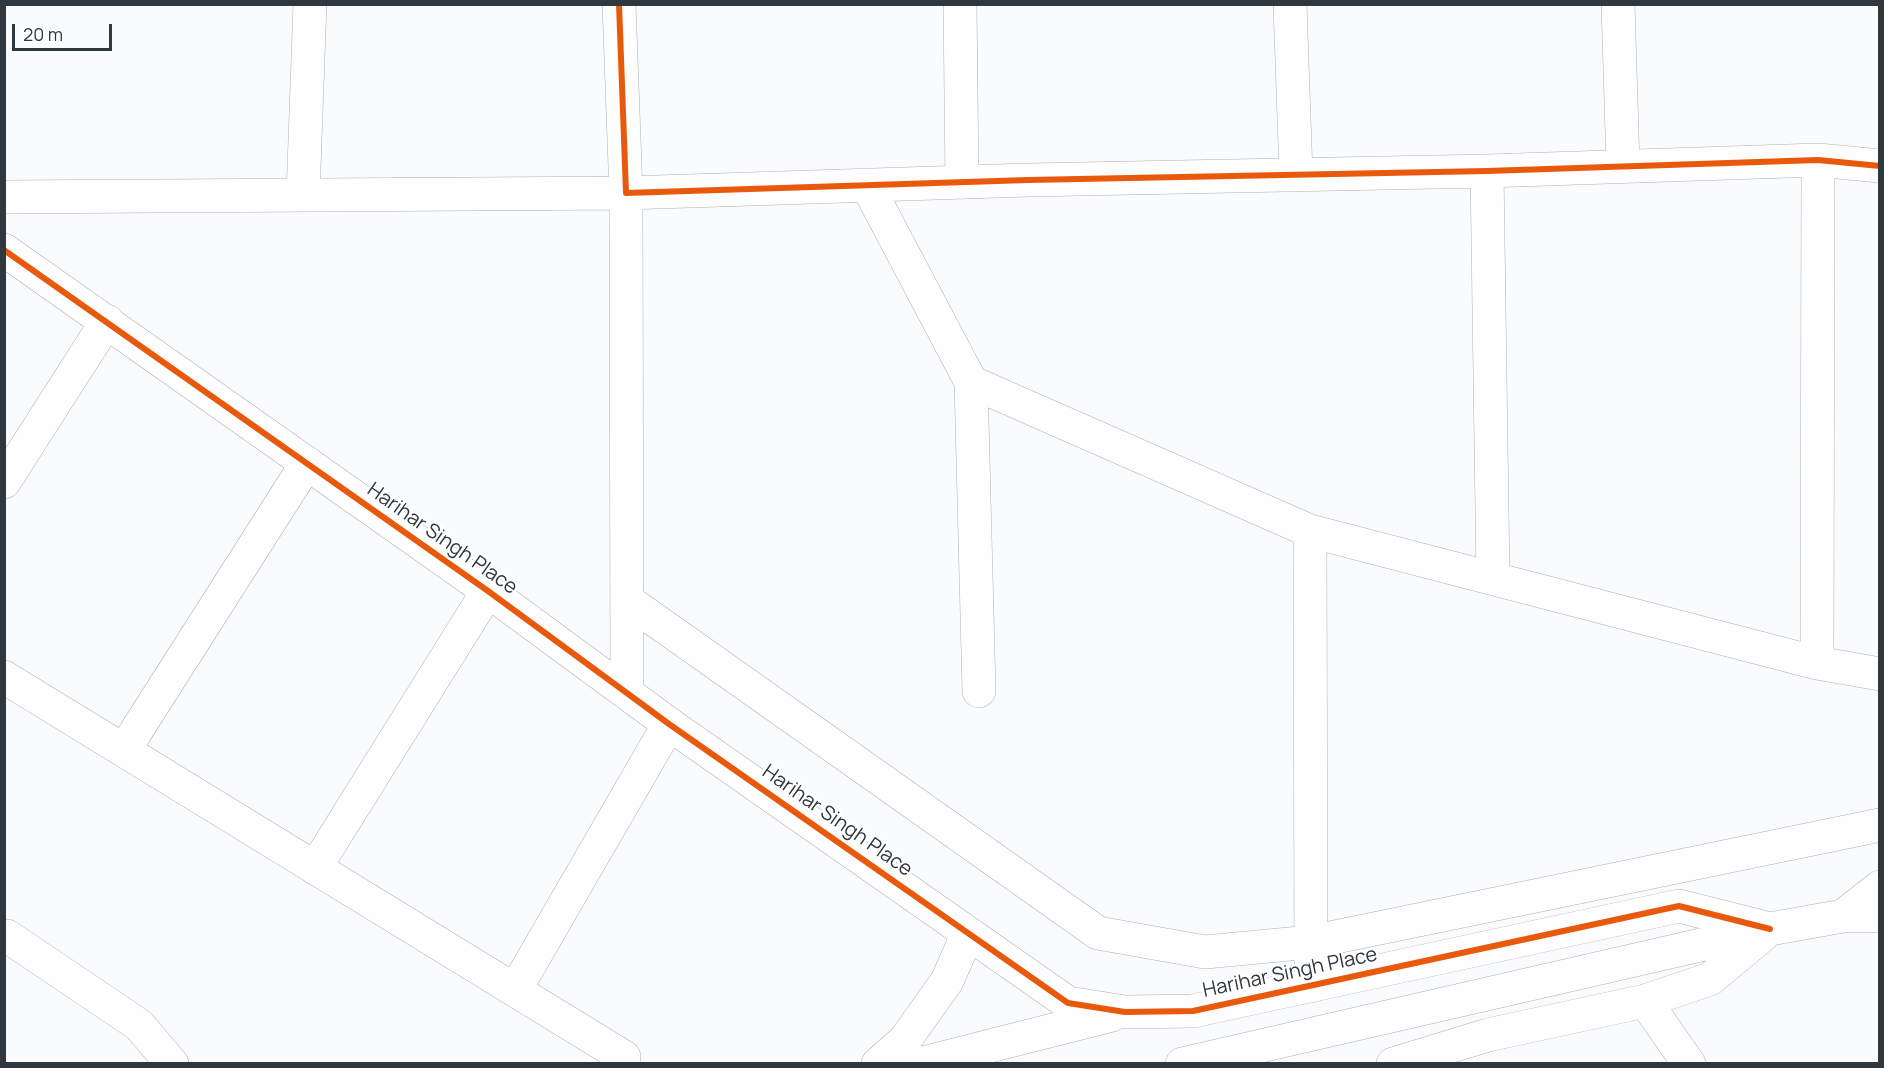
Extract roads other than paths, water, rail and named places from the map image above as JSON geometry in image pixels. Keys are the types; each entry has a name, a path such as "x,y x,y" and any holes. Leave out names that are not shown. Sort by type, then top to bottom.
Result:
{"street":[{"path":"303,195 310,4"},
{"path":"619,4 626,193 627,693"},
{"path":"960,4 962,182"},
{"path":"1290,4 1296,175"},
{"path":"1618,4 1623,166"},
{"path":"4,197 626,193 962,182 1487,171 1818,160 1880,166"},
{"path":"1817,663 1818,160"},
{"path":"1487,171 1493,578"},
{"path":"867,185 971,382 979,691"},
{"name":"Harihar Singh Place","path":"4,250 488,591 669,724 1068,1003 1125,1012 1193,1011 1679,906 1770,929"},
{"path":"4,482 107,321"},
{"path":"971,382 1311,531 1817,663 1880,674"},
{"path":"124,750 307,463"},
{"path":"1311,531 1311,986"},
{"path":"315,868 488,591"},
{"path":"627,601 1098,933 1205,951 1311,942 1880,825"},
{"path":"4,677 624,1057"},
{"path":"515,990 669,724"},
{"path":"1843,916 1880,887"},
{"path":"1182,1064 1770,929 1843,916 1880,916"},
{"path":"1393,1064 1488,1035 1645,1001 1710,979 1770,929"},
{"path":"878,1064 905,1040 947,981 968,933"},
{"path":"4,937 7,936 139,1025 172,1064"},
{"path":"1645,1001 1689,1064"},
{"path":"919,1064 1125,1012"}]}
